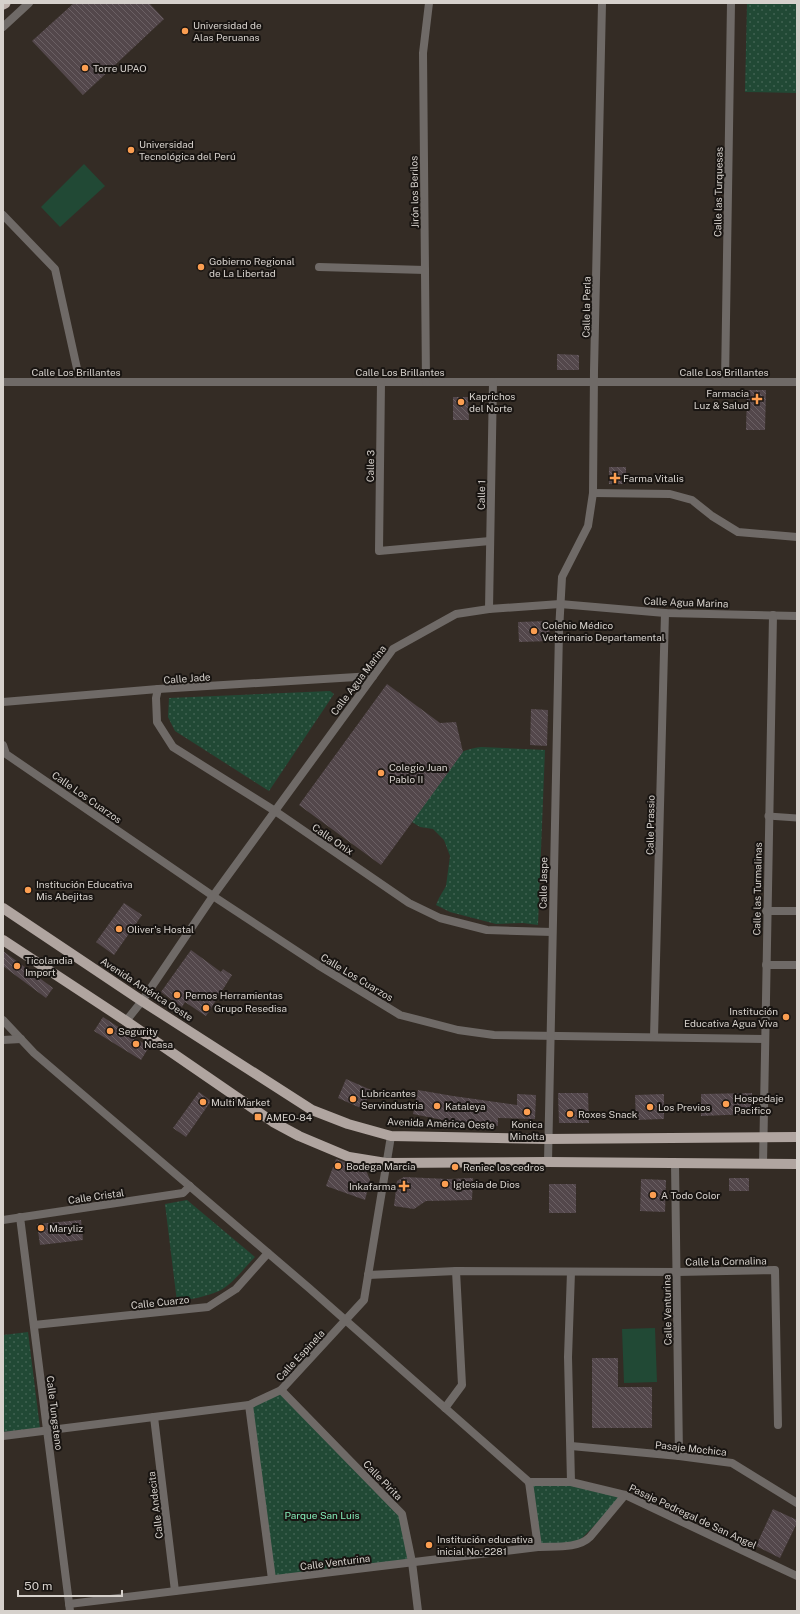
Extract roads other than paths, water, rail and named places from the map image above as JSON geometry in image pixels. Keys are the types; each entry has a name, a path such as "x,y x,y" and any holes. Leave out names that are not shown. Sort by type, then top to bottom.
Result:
{"main road":[{"name":"Avenida América Oeste","path":"3,908 142,1001 312,1110 348,1124 391,1136 547,1138 797,1137"},
{"path":"3,940 126,1021 273,1122 299,1136 349,1157 386,1163 548,1162 797,1164"}],"street":[{"path":"3,27 28,3"},
{"name":"Jirón los Berilos","path":"426,382 423,53 429,3"},
{"name":"Calle la Perla","path":"560,604 562,577 588,526 594,493 594,382 602,3"},
{"name":"Calle las Turquesas","path":"725,382 731,3"},
{"path":"3,215 55,269 80,382"},
{"path":"319,267 425,270"},
{"name":"Calle Los Brillantes","path":"3,382 797,382"},
{"name":"Calle 3","path":"381,382 379,551 490,541"},
{"name":"Calle 1","path":"489,609 493,382"},
{"path":"594,493 670,494 692,500 712,516 738,532 797,537"},
{"name":"Calle Agua Marina","path":"126,1021 142,1001 212,896 393,649 456,614 489,609 560,604 665,613 797,616"},
{"name":"Calle Jaspe","path":"548,1162 547,1138 560,604"},
{"name":"Calle Prassio","path":"654,1037 665,613"},
{"name":"Calle las Turmalinas","path":"763,1164 772,615"},
{"name":"Calle Jade","path":"3,702 158,689 373,676"},
{"name":"Calle Onix","path":"158,689 156,698 157,722 173,747 275,811 408,902 440,918 487,930 552,932"},
{"name":"Calle Los Cuarzos","path":"3,746 6,754 212,896 318,965 400,1015 458,1030 494,1035 765,1039"},
{"path":"766,911 797,911"},
{"path":"766,965 797,965"},
{"path":"3,1020 34,1053 346,1320 529,1482 538,1547"},
{"path":"3,1040 21,1039"},
{"name":"Calle Espinela","path":"3,1436 249,1405 280,1390 364,1300 391,1136"},
{"name":"Calle Venturina","path":"675,1163 679,1456"},
{"name":"Calle Cristal","path":"3,1220 183,1193 190,1186"},
{"name":"Calle Tungsteno","path":"20,1218 69,1608"},
{"name":"Calle Cuarzo","path":"34,1325 208,1307 236,1289 268,1253"},
{"name":"Calle la Cornalina","path":"368,1275 456,1271 677,1272 776,1270 778,1425"},
{"path":"445,1408 462,1385 456,1271"},
{"path":"570,1272 568,1357 571,1482"},
{"name":"Calle Pirita","path":"280,1390 402,1514 412,1562 418,1611"},
{"path":"249,1405 272,1579"},
{"name":"Calle Andecita","path":"154,1417 175,1591"},
{"name":"Pasaje Mochica","path":"571,1446 679,1456 732,1463 797,1503"},
{"name":"Pasaje Pedregal de San Angel","path":"529,1482 571,1482 625,1495 797,1576"},
{"name":"Calle Venturina","path":"69,1608 175,1591 538,1547 576,1544 585,1542 625,1495"}],"lane":[{"path":"768,816 797,818"}],"place":[{"name":"Universidad de Alas Peruanas","path":"185,31"},
{"name":"Torre UPAO","path":"85,68"},
{"name":"Universidad Tecnológica del Perú","path":"131,150"},
{"name":"Gobierno Regional de La Libertad","path":"201,267"},
{"name":"Farmacia Luz & Salud","path":"757,399"},
{"name":"Kaprichos del Norte","path":"461,402"},
{"name":"Farma Vitalis","path":"615,478"},
{"name":"Colehio Médico Veterinario Departamental","path":"534,631"},
{"name":"Colegio Juan Pablo II","path":"381,773"},
{"name":"Institución Educativa Mis Abejitas","path":"28,890"},
{"name":"Oliver's Hostal","path":"119,929"},
{"name":"Ticolandia Import","path":"17,966"},
{"name":"Pernos Herramientas","path":"177,995"},
{"name":"Grupo Resedisa","path":"206,1008"},
{"name":"Institución Educativa Agua Viva","path":"786,1017"},
{"name":"Segurity","path":"110,1031"},
{"name":"Ncasa","path":"136,1044"},
{"name":"Lubricantes Servindustria","path":"353,1099"},
{"name":"Multi Market","path":"203,1102"},
{"name":"Hospedaje Pacifico","path":"726,1104"},
{"name":"Kataleya","path":"437,1106"},
{"name":"Los Previos","path":"650,1107"},
{"name":"Konica Minolta","path":"527,1112"},
{"name":"Roxes Snack","path":"570,1114"},
{"name":"AMEO-84","path":"258,1117"},
{"name":"Bodega Marcia","path":"338,1166"},
{"name":"Reniec los cedros","path":"455,1167"},
{"name":"Iglesia de Dios","path":"445,1184"},
{"name":"Inkafarma","path":"404,1186"},
{"name":"A Todo Color","path":"653,1195"},
{"name":"Maryliz","path":"41,1228"},
{"name":"Institución educativa inicial No. 2281","path":"429,1545"}],"park label":[{"name":"Parque San Luis","path":"322,1515"}]}
